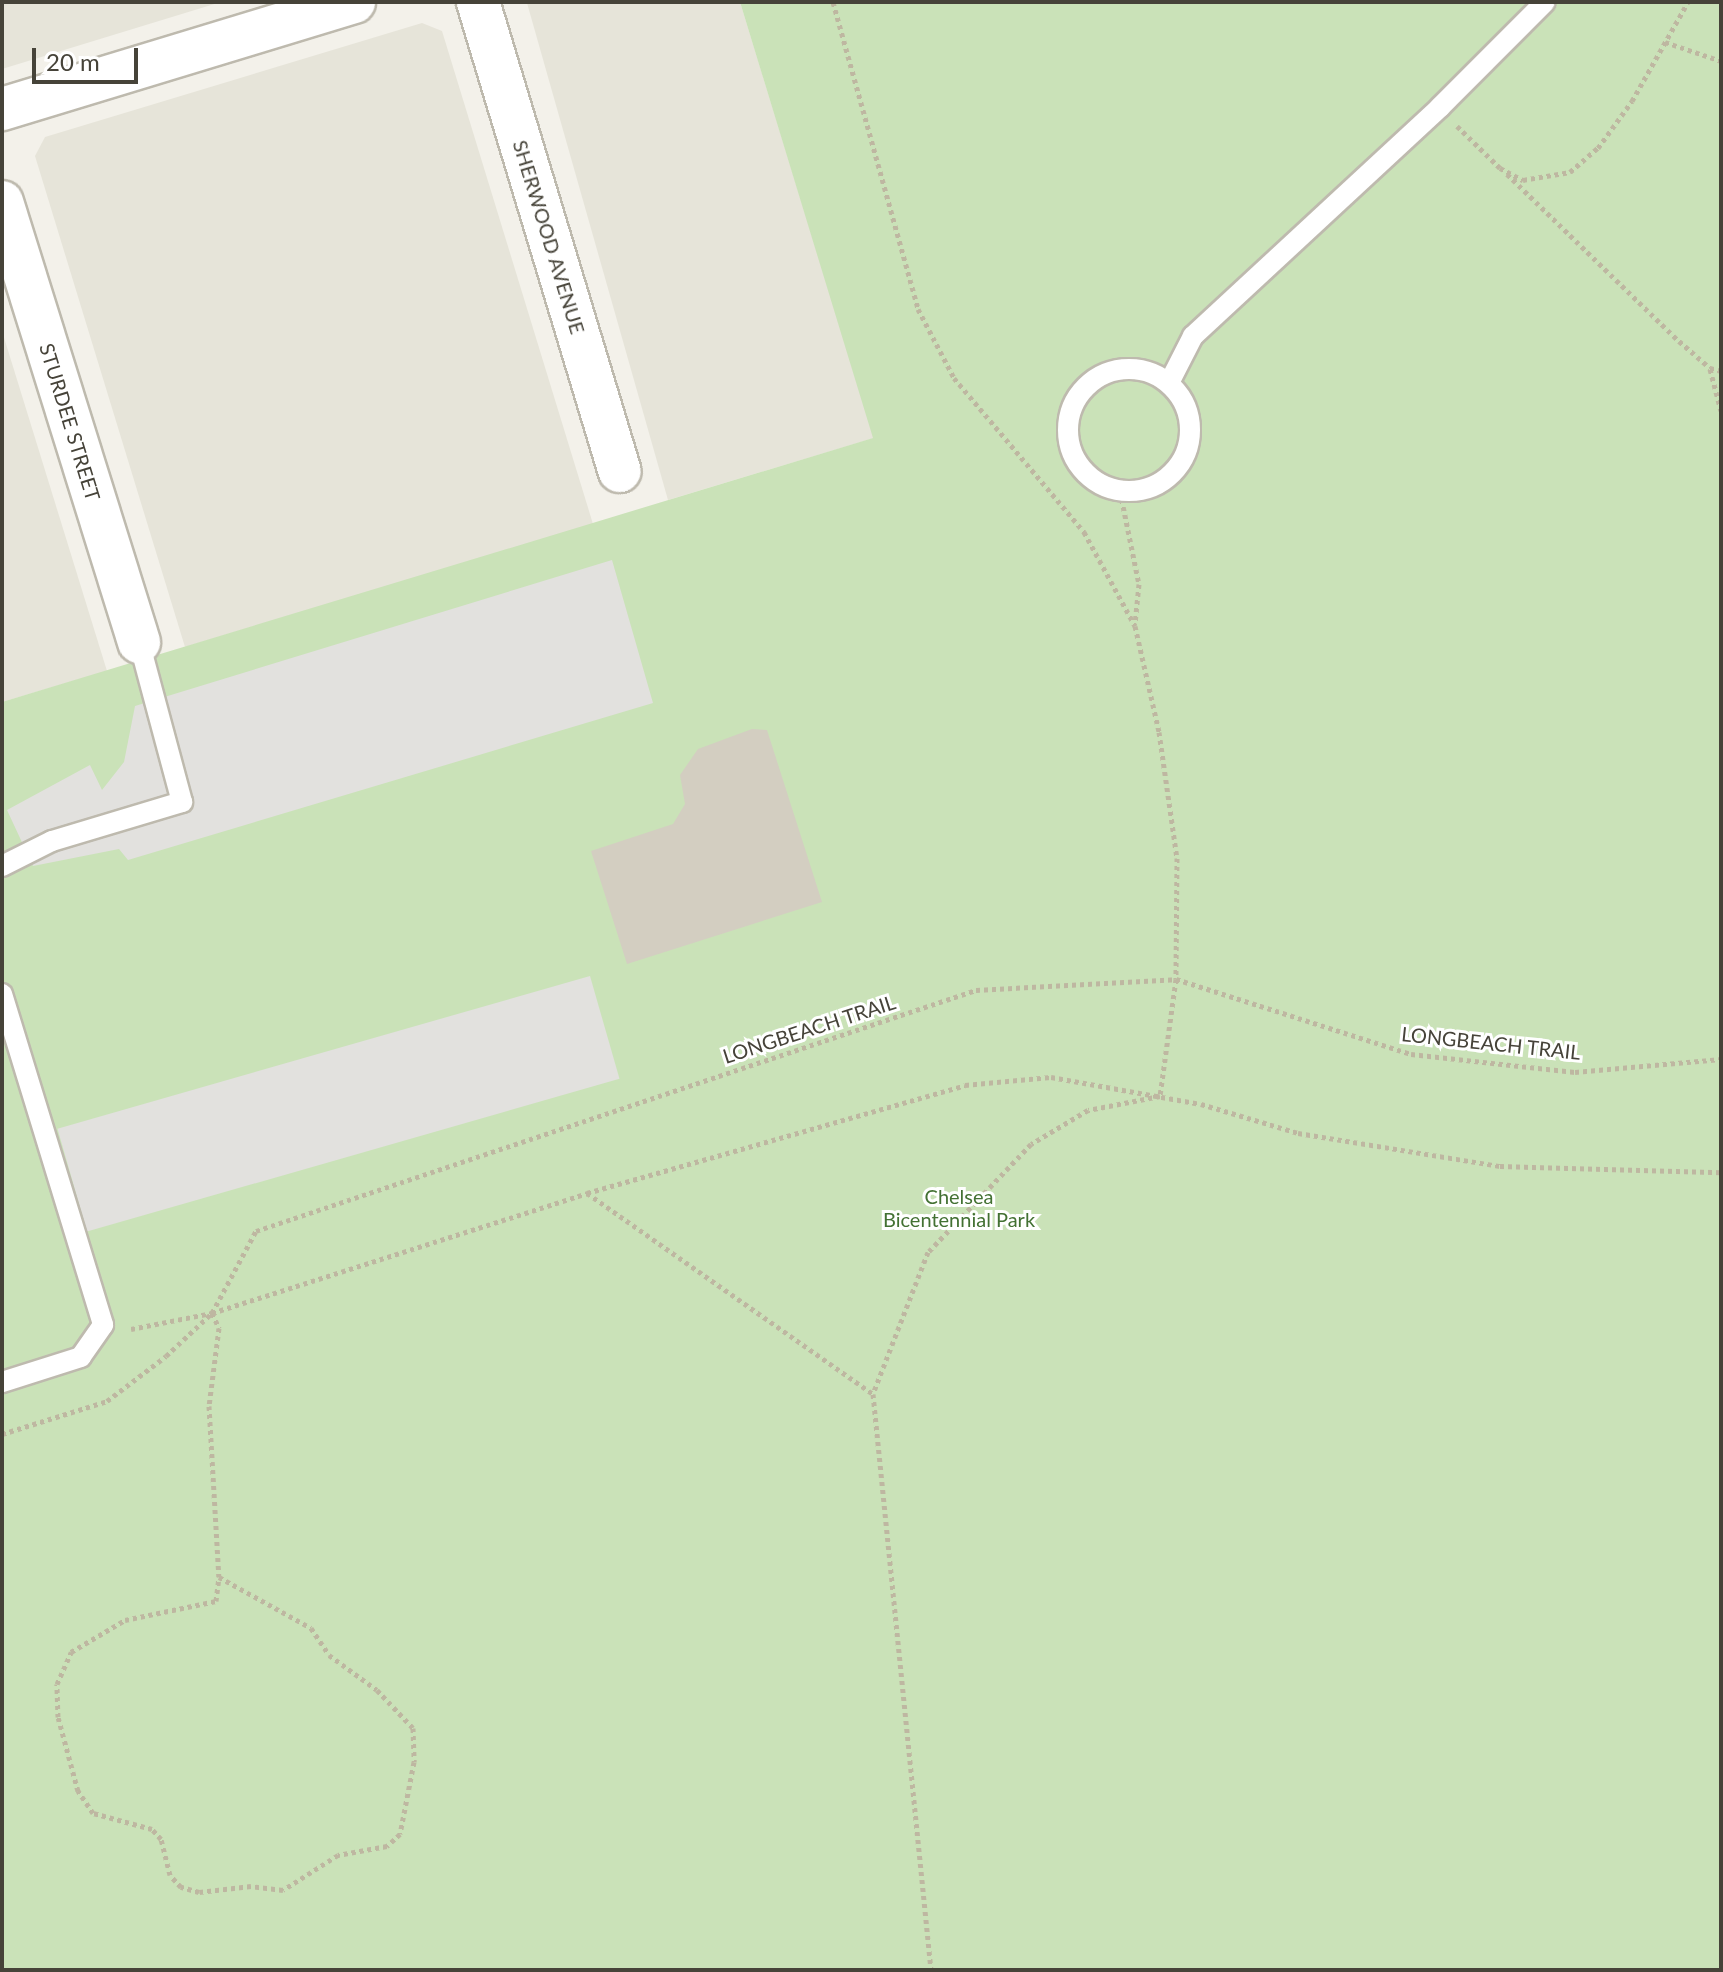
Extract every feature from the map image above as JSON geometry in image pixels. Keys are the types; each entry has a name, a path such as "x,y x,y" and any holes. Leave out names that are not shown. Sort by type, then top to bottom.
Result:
{"street":[{"path":"2,109 354,2"},
{"name":"SHERWOOD AVENUE","path":"478,2 620,471"},
{"name":"STURDEE STREET","path":"2,202 139,642"}],"lane":[{"path":"1169,383 1193,336 1440,107 1545,2"},
{"path":"1121,370 1151,373 1169,383 1189,417 1185,456 1158,484 1120,491 1083,472 1072,455 1069,414 1078,395 1093,380 1121,370"},
{"path":"2,866 52,841 182,802 139,642"},
{"path":"2,994 103,1325 81,1357 2,1382"}],"path":[{"path":"833,2 918,309 954,378 1084,532 1135,626 1159,732 1177,858 1176,979 1160,1096"},
{"path":"1500,168 1523,180 1543,180 1583,162 1632,101 1688,2"},
{"path":"1665,42 1721,61"},
{"path":"1440,107 1710,368 1721,371"},
{"path":"1710,368 1721,411"},
{"path":"1120,491 1139,584 1135,626"},
{"name":"LONGBEACH TRAIL","path":"2,1434 107,1401 212,1313 256,1231 976,990 1176,979 1411,1054 1575,1072 1721,1059"},
{"path":"103,1325 121,1331 212,1313 587,1193 965,1085 1051,1077 1160,1096 1298,1133 1500,1166 1721,1172"},
{"path":"931,1970 873,1394 928,1252 1031,1144 1088,1110 1160,1096"},
{"path":"587,1193 873,1394"},
{"path":"212,1313 219,1328 209,1406 219,1577 216,1601 125,1620 71,1652 57,1684 58,1717 78,1791 93,1813 152,1829 161,1839 170,1875 181,1887 199,1892 251,1886 283,1890 338,1855 387,1846 400,1834 414,1762 413,1728 377,1690 329,1655 311,1628 219,1577"}],"shaded area":[{"path":"2,2 221,2 2,69"},
{"path":"740,2 874,438 668,500 527,3"},
{"path":"422,23 442,31 593,524 185,647 35,156 45,137"},
{"path":"2,331 107,671 2,702"},
{"path":"612,560 653,703 128,860 119,849 33,866 7,810 90,765 102,790 124,762 135,706"},
{"path":"590,976 619,1079 87,1232 57,1129"}],"green space":[{"name":"Chelsea Bicentennial Park","path":"740,2 1721,2 1721,1970 2,1970 2,702 873,438"}],"building":[{"path":"752,729 767,730 822,902 627,964 591,851 673,824 685,804 680,775 698,749"}]}
